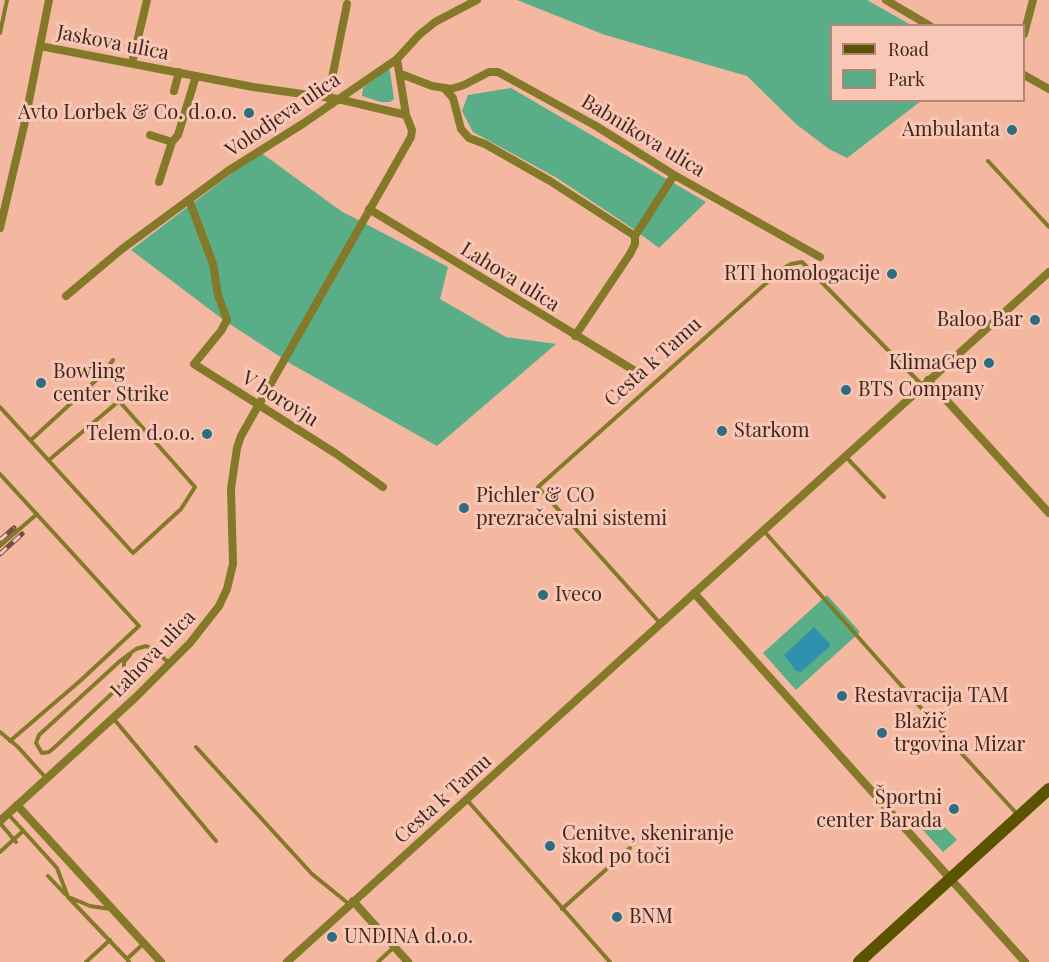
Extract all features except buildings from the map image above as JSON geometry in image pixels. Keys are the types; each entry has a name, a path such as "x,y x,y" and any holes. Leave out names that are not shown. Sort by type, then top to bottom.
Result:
{"street":[{"path":"0,225 49,0"},
{"path":"132,63 147,0"},
{"name":"Volodjeva ulica","path":"66,296 122,249 228,171 333,98 397,59 419,34 435,22 477,0"},
{"path":"886,0 927,24"},
{"path":"1025,27 1033,0"},
{"path":"333,98 347,4"},
{"name":"Jaskova ulica","path":"40,46 196,76 333,98 406,115"},
{"path":"397,59 406,115"},
{"name":"Jaskova ulica","path":"174,91 179,72"},
{"name":"Babnikova ulica","path":"444,88 458,87 489,72 498,72 596,126 674,175 820,257"},
{"path":"401,74 432,86 444,88 453,98 461,129 469,138 550,181 635,236"},
{"path":"159,182 172,142 178,135 196,76"},
{"path":"1025,76 1049,89"},
{"name":"Lahova ulica","path":"0,822 170,663 190,643 219,606 232,574 234,553 232,472 241,436 411,137 412,130 406,115"},
{"path":"150,135 172,142"},
{"path":"575,336 630,254 635,244 635,236 674,175"},
{"name":"V borovju","path":"189,200 213,264 218,295 227,320 221,332 194,364 335,453 383,487"},
{"name":"Lahova ulica","path":"369,209 635,371"},
{"name":"Cesta k Tamu","path":"287,962 1049,272"},
{"name":"Cesta k Tamu","path":"925,383 1049,513"},
{"path":"694,593 1025,962"},
{"path":"859,962 1049,789"},
{"path":"17,805 161,962"},
{"path":"352,903 408,962"}],"lane":[{"path":"0,33 7,0"},
{"path":"988,161 1049,227"},
{"name":"Cesta k Tamu","path":"661,624 538,487 782,268 791,264 802,262 925,383"},
{"path":"31,440 104,373 114,360"},
{"path":"0,407 133,553 181,509 195,487 118,401 49,460"},
{"path":"844,456 884,497"},
{"path":"0,474 139,626 10,741"},
{"path":"0,546 37,514"},
{"path":"763,529 962,754 1020,816"},
{"path":"130,655 124,662 124,678 121,685 55,747 49,752 42,753 36,743 39,735 130,655 140,647 147,646 153,649 170,663"},
{"path":"113,718 216,841"},
{"path":"0,732 47,778"},
{"path":"196,747 312,874 352,903"},
{"path":"467,800 610,962"},
{"path":"8,814 57,868 68,897 90,906 111,909"},
{"path":"0,822 15,840"},
{"path":"0,852 23,831"},
{"path":"562,909 630,849"},
{"path":"48,876 128,961 143,943"},
{"path":"86,962 110,940"},
{"path":"378,962 394,947"}],"green space":[{"path":"517,0 867,0 909,24 830,24 830,102 920,102 847,158 829,149 796,124 747,76 605,35"},
{"path":"387,69 390,71 394,99 390,102 381,102 362,96 363,88"},
{"path":"511,88 706,202 659,248 557,178 473,132 462,111 468,95"},
{"path":"260,152 341,211 448,267 440,299 506,337 556,344 437,446 293,365 225,321 131,250"},
{"path":"827,595 860,632 796,690 763,653"},
{"path":"935,817 957,840 943,852 922,829"}],"water":[{"path":"814,627 830,646 801,672 796,671 784,655"}],"railway":[{"path":"0,540 14,528"},
{"path":"0,554 22,534"}],"place":[{"name":"Avto Lorbek & Co. d.o.o.","path":"249,113"},
{"name":"Ambulanta","path":"1012,130"},
{"name":"RTI homologacije","path":"892,274"},
{"name":"Baloo Bar","path":"1035,320"},
{"name":"KlimaGep","path":"989,363"},
{"name":"Bowling center Strike","path":"41,383"},
{"name":"BTS Company","path":"846,390"},
{"name":"Starkom","path":"722,431"},
{"name":"Telem d.o.o.","path":"207,434"},
{"name":"Pichler & CO prezračevalni sistemi","path":"464,508"},
{"name":"Iveco","path":"543,595"},
{"name":"Restavracija TAM","path":"842,696"},
{"name":"Blažič trgovina Mizar","path":"882,733"},
{"name":"Športni center Barada","path":"954,809"},
{"name":"Cenitve, skeniranje škod po toči","path":"550,846"},
{"name":"BNM","path":"617,917"},
{"name":"UNDINA d.o.o.","path":"332,937"}]}
